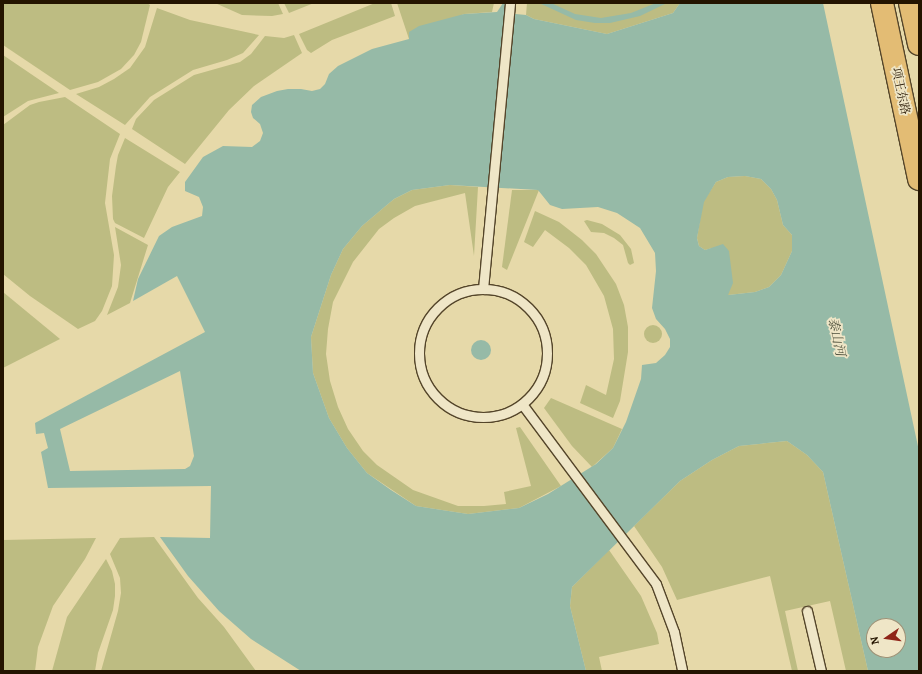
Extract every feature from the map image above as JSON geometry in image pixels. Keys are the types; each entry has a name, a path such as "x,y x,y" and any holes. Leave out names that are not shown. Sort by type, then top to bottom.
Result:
{"main road":[{"name":"项王东路","path":"882,3 919,179"},
{"path":"910,3 919,44"}],"lane":[{"path":"483,289 510,3"},
{"path":"483,289 491,289 512,295 529,308 541,326 547,347 545,368 537,388 522,404 503,414 483,417 462,414 444,404 434,394 421,370 419,349 424,328 434,310 450,297 470,290 483,289"},
{"path":"522,404 656,584 674,632 682,671"},
{"path":"807,611 821,671"}],"shaded area":[{"path":"3,3 147,3 150,5 141,42 134,55 121,69 98,82 70,90 3,45"},
{"path":"215,3 278,3 283,14 272,16 242,15"},
{"path":"284,3 314,3 289,13"},
{"path":"375,3 391,3 395,16 332,40 311,53 307,50 299,34"},
{"path":"397,3 494,3 492,12 464,14 409,39"},
{"path":"527,3 680,3 673,13 607,34 534,19 526,15"},
{"path":"157,8 190,20 259,35 243,53 227,60 193,70 150,97 125,125 76,94 99,87 130,68 145,47"},
{"path":"294,35 302,53 254,86 229,110 185,164 132,129 136,119 154,100 194,75 240,62 251,54 265,36 284,38"},
{"path":"3,55 59,93 28,101 3,117"},
{"path":"65,97 120,134 110,159 105,203 114,255 112,286 102,311 95,321 78,329 30,296 3,274 3,125 30,105"},
{"path":"125,138 180,172 168,187 144,238 115,223 113,219 112,196 116,166 118,155"},
{"path":"745,176 761,179 771,189 777,200 783,225 792,235 792,251 781,275 769,287 755,292 728,295 712,248 705,250 699,246 697,238 703,202 716,182 728,177"},
{"path":"450,185 478,187 474,256 465,193 415,206 379,229 353,262 333,302 328,329 326,354 330,381 338,407 348,429 363,451 377,465 413,490 458,506 506,504 504,492 531,486 516,428 520,427 561,486 519,508 468,514 416,506 367,473 347,448 329,418 313,373 311,337 331,275 343,249 362,226 394,199 412,190"},
{"path":"512,190 539,190 507,270 502,267"},
{"path":"535,211 559,222 582,240 596,254 616,284 624,305 628,327 628,352 620,401 613,418 580,403 586,385 606,395 614,359 613,329 604,296 586,265 569,248 545,230 533,247 524,242"},
{"path":"587,220 602,224 620,235 631,249 634,263 630,265 628,263 623,245 614,238 604,233 591,232 584,221"},
{"path":"115,227 148,245 130,303 107,315 118,287 121,265"},
{"path":"3,292 60,339 3,368"},
{"path":"649,325 657,325 662,330 660,341 657,343 649,343 644,338 644,330"},
{"path":"551,398 622,429 613,448 592,467 572,446 544,408"},
{"path":"787,441 807,455 823,472 868,671 846,671 830,601 785,611 798,671 792,671 770,576 677,600 662,567 634,526 680,481 712,460 739,446"},
{"path":"154,537 198,598 224,627 256,671 101,671 118,611 121,593 120,578 110,554 120,538"},
{"path":"96,538 85,559 53,606 38,647 35,671 3,671 3,540"},
{"path":"609,550 641,596 657,633 659,644 599,657 602,671 586,671 570,606 572,587"},
{"path":"106,559 112,571 115,584 115,596 113,610 98,653 95,671 52,671 67,617"}],"water":[{"name":"泰山河","path":"503,3 511,3 505,13 526,15 534,19 607,34 673,13 680,3 823,3 919,451 919,671 868,671 823,472 807,455 787,441 739,446 712,460 680,481 572,587 570,606 586,671 301,671 251,639 219,611 188,576 160,537 210,538 211,486 48,488 41,452 48,448 44,433 36,434 35,423 205,332 177,276 133,301 138,279 159,236 172,227 202,216 203,207 199,197 185,191 185,182 203,157 223,146 252,147 260,141 263,133 260,124 253,118 251,112 252,105 261,97 277,91 288,89 312,91 320,89 325,84 329,74 338,66 372,49 409,39 409,32 419,26 464,14 497,12","holes":["745,176 761,179 771,189 777,200 783,225 792,235 792,251 781,275 769,287 755,292 728,295 733,283 729,251 723,244 705,250 699,246 697,238 704,202 716,182 728,177","450,185 538,190 550,205 562,209 598,207 617,213 640,228 655,253 656,271 652,308 656,319 665,329 670,339 670,347 665,355 656,363 642,365 641,379 626,422 613,448 596,464 548,494 519,508 468,514 416,506 391,490 367,473 347,448 329,418 313,373 311,337 331,275 343,249 362,226 394,199 412,190","180,371 194,456 190,466 185,469 70,471 60,429"]},
{"path":"539,3 551,3 575,14 601,18 631,13 656,3 667,3 640,16 610,23 595,23 576,20"},
{"path":"481,340 488,343 491,350 488,357 481,360 474,357 471,350 474,343"}]}
